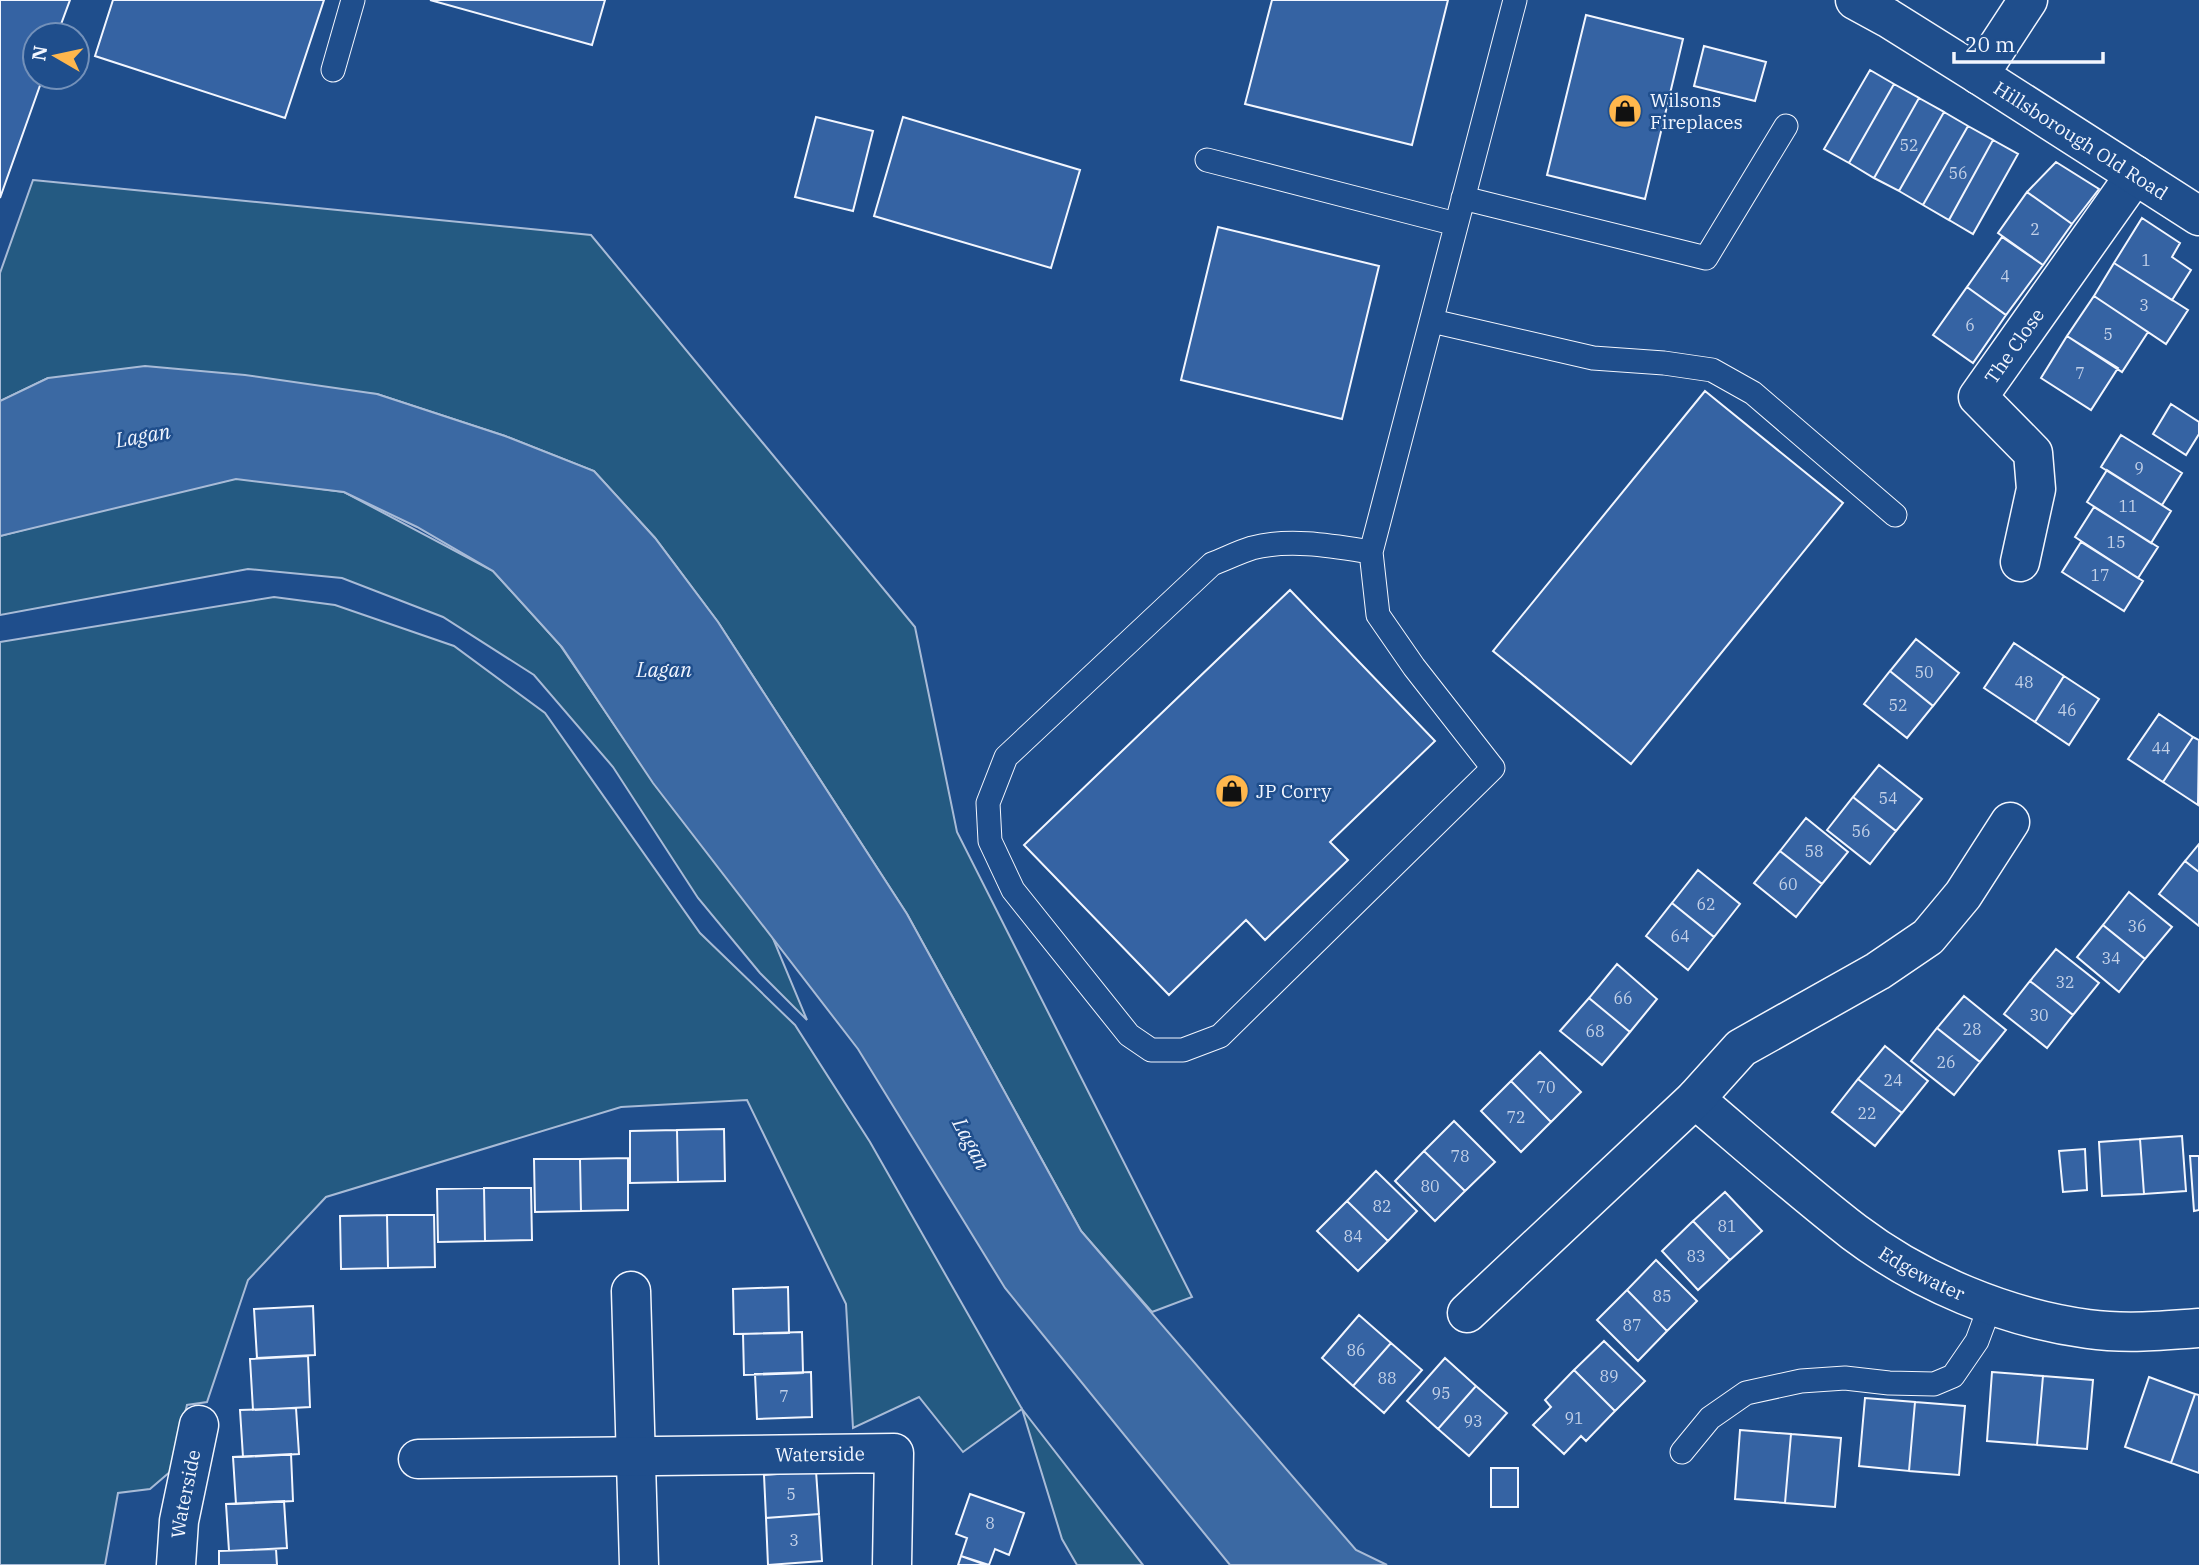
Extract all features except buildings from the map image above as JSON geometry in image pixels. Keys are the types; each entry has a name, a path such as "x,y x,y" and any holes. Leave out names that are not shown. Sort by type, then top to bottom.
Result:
{"street":[{"name":"Hillsborough Old Road","path":"1855,0 1979,75 2199,216"},
{"path":"1979,75 2028,0"},
{"name":"The Close","path":"2020,562 2036,489 2033,453 1978,397 2135,175"},
{"path":"1467,1313 1695,1099 1741,1048 1788,1020 1835,997 1928,937 1963,895 2010,822"},
{"name":"Edgewater","path":"1695,1099 1856,1233 1922,1275 1990,1306 2036,1320 2089,1330 2152,1332 2199,1328"},
{"path":"631,1290 639,1565"},
{"name":"Waterside","path":"176,1565 179,1521 199,1425"},
{"name":"Waterside","path":"418,1459 894,1453 892,1565"}],"lane":[{"path":"333,70 353,0"},
{"path":"1371,552 1325,545 1290,544 1254,548 1212,564 1006,757 988,803 990,841 1013,890 1129,1035 1152,1050 1183,1050 1220,1036 1493,768 1413,667 1378,615 1371,552 1515,0"},
{"path":"1463,198 1706,258 1786,126"},
{"path":"1207,160 1456,224"},
{"path":"1432,321 1593,358 1664,363 1712,370 1753,393 1895,515"},
{"path":"1682,1452 1710,1418 1746,1393 1801,1381 1845,1378 1934,1384 1954,1376 1976,1341 1990,1306"}],"shaded area":[{"path":"33,180 591,235 915,627 957,832 1192,1297 1152,1312 1081,1231 907,914 718,622 655,538 594,471 505,436 377,394 48,378 0,401 0,273"},
{"path":"238,478 344,492 493,571 560,645 656,786 772,936 807,1020 760,973 698,898 613,767 534,675 443,617 342,578 248,569 0,615 0,536"},
{"path":"274,597 335,605 454,646 545,713 700,933 795,1025 870,1142 1022,1409 963,1452 919,1397 853,1428 846,1304 747,1100 621,1107 326,1197 248,1280 207,1402 187,1405 171,1471 150,1489 118,1493 105,1565 0,1565 0,642"},
{"path":"1022,1409 1143,1565 1077,1565 1062,1539"}],"water":[{"name":"Lagan","path":"145,366 245,375 377,394 505,436 594,471 655,538 718,622 907,914 1081,1231 1356,1550 1387,1565 1230,1565 1005,1288 858,1049 653,783 562,647 493,571 417,527 344,492 236,479 0,536 0,401 48,378"}],"place":[{"name":"Wilsons Fireplaces","path":"1625,111"},
{"name":"JP Corry","path":"1232,791"}]}
